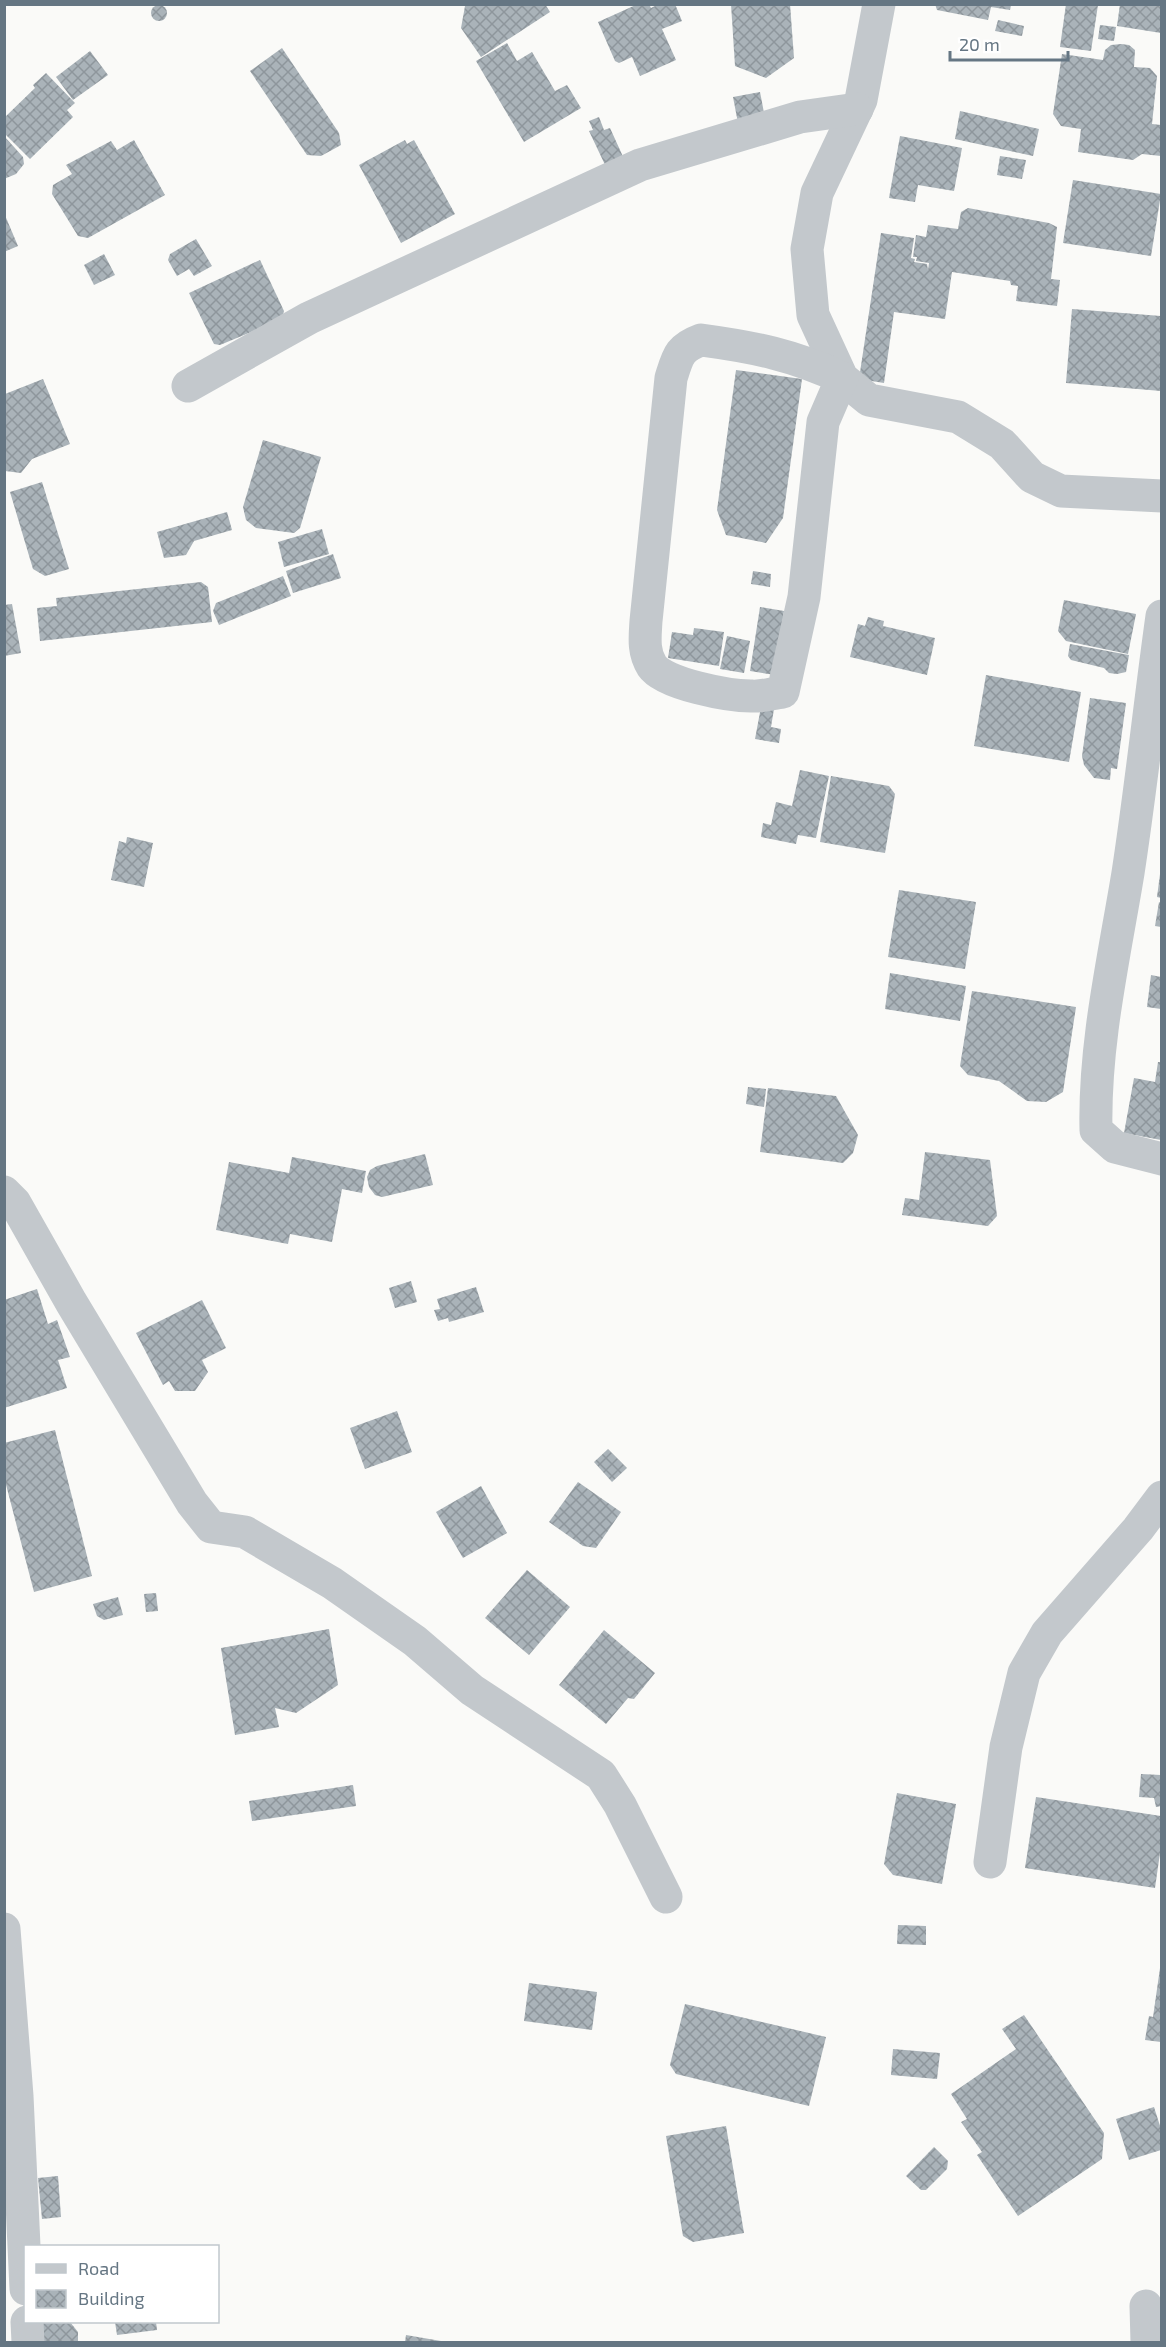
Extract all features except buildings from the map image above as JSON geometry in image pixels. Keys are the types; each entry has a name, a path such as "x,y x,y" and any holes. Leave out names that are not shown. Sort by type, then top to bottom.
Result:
{"street":[{"path":"879,4 861,100 817,193 807,249 813,315 842,378 823,422 804,597 783,692 752,696 696,687 669,679 653,667 645,649 646,621 671,378 679,355 688,345 701,340 749,346 810,362 842,378 869,400 958,417 1002,444 1032,477 1061,490 1161,496"},
{"path":"188,386 309,318 640,165 800,117 857,109"},
{"path":"1161,616 1128,868 1101,1039 1095,1100 1096,1130 1115,1147 1161,1159"},
{"path":"4,1192 15,1203 71,1302 192,1503 211,1527 245,1532 332,1583 415,1641 472,1690 601,1775 620,1805 666,1897"},
{"path":"990,1862 1006,1747 1024,1673 1047,1633 1138,1529 1161,1497"},
{"path":"4,1929 24,2250"},
{"path":"1146,2306 1148,2343"},
{"path":"27,2323 28,2343"}]}
